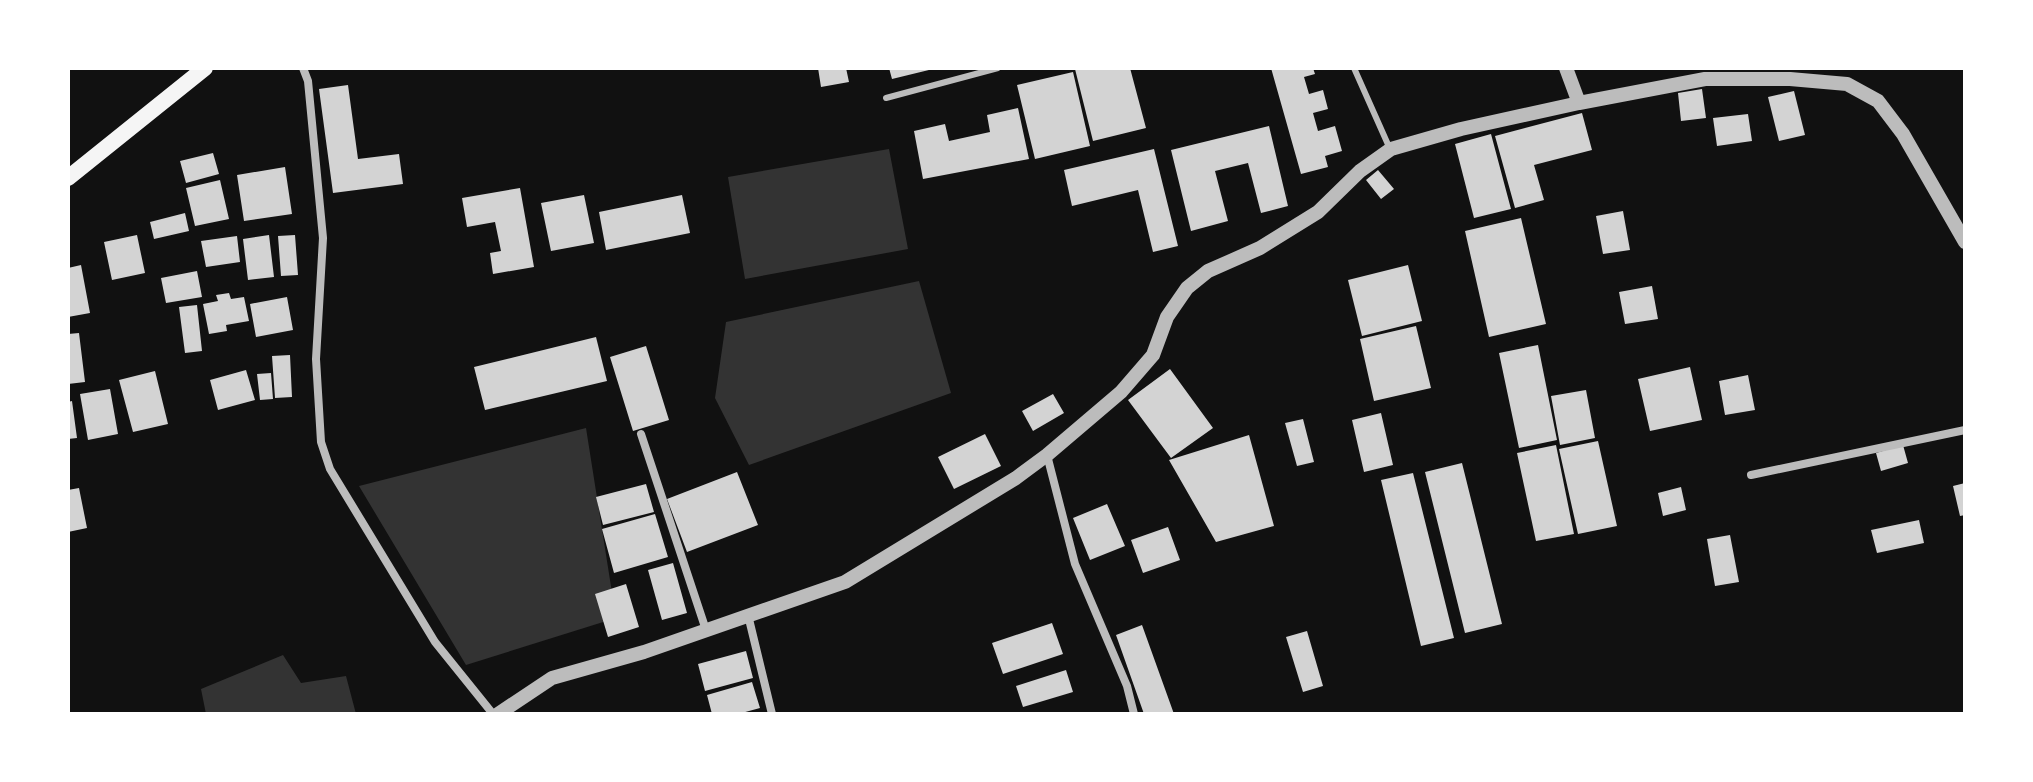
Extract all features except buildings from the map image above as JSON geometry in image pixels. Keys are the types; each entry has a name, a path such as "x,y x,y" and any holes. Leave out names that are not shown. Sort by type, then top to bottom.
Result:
{"main road":[{"path":"68,178 205,68"}],"street":[{"path":"303,68 308,81 323,238 316,359 321,442 330,469 435,642 495,714 552,678 644,652 845,582 1016,478 1121,392 1153,355 1167,317 1187,288 1208,271 1260,248 1318,212 1360,171 1391,149 1461,129 1579,103 1705,79 1790,73 1847,84 1878,101 1903,134 1965,242"},
{"path":"1566,68 1579,103"},
{"path":"1751,475 1965,430"},
{"path":"641,434 706,630"},
{"path":"1047,455 1075,564 1127,686 1134,714"},
{"path":"748,615 772,714"}],"lane":[{"path":"886,98 998,68"},
{"path":"1354,68 1391,149"}],"shaded area":[{"path":"889,149 908,249 745,279 728,177"},
{"path":"919,281 951,393 749,465 715,398 726,322"},
{"path":"586,428 616,618 466,665 359,486"},
{"path":"283,655 301,683 346,676 356,714 206,714 201,689"}]}
